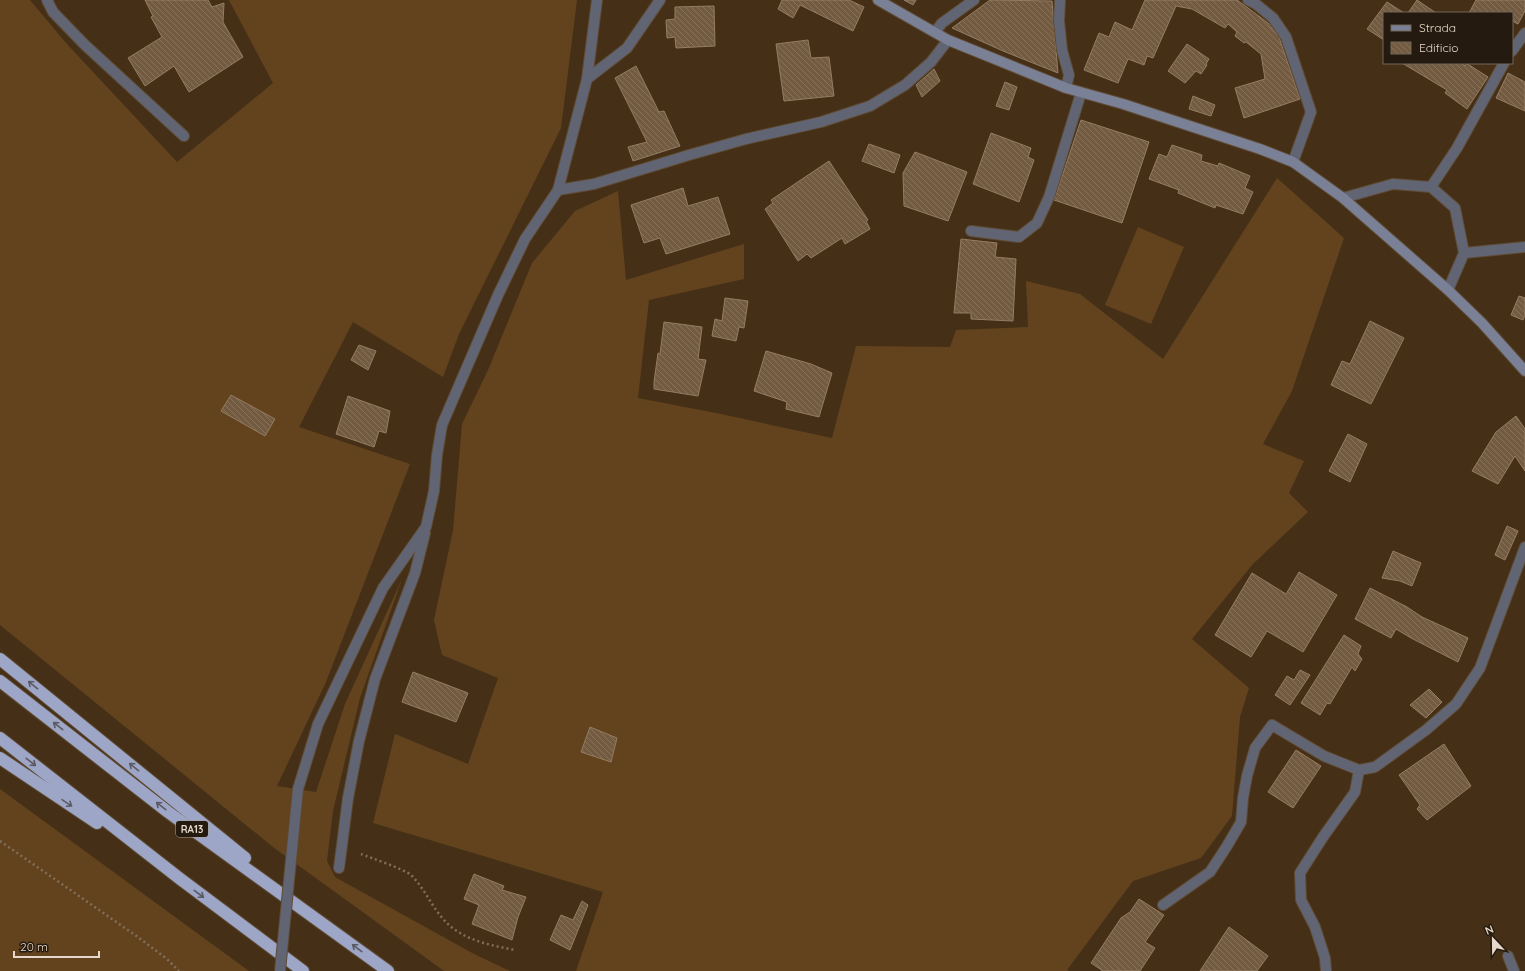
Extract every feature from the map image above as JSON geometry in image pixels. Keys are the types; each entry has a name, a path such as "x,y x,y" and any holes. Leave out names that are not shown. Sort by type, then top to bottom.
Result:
{"highway":[{"path":"0,659 338,933"},
{"name":"RA13","path":"0,681 168,812 338,933 388,971"},
{"path":"0,738 179,878 303,971"},
{"path":"0,758 179,878"}],"main road":[{"path":"878,0 948,40 1066,88 1123,104 1260,149 1293,162 1343,198 1448,290 1482,323 1525,371"}],"street":[{"path":"47,0 53,12 85,45 184,136"},
{"path":"339,868 348,798 359,741 375,679 415,573 434,491 437,456 442,425 498,295 525,239 558,190 587,79 597,0"},
{"path":"587,79 627,48 660,0"},
{"path":"935,32 942,23 974,0"},
{"path":"1060,0 1062,50 1070,74 1066,88"},
{"path":"1248,0 1256,4 1272,18 1286,37 1311,112 1293,162"},
{"path":"1513,50 1525,33"},
{"path":"558,190 594,184 689,155 746,139 821,122 870,106 905,85 932,62 948,40"},
{"path":"1431,187 1457,148 1503,64"},
{"path":"971,231 1019,237 1037,223 1049,198 1081,93"},
{"path":"1343,198 1393,184 1431,187 1456,208 1464,253 1448,290"},
{"path":"1464,253 1525,248"},
{"path":"280,971 298,789 318,724 383,588 426,527"},
{"path":"1163,905 1210,872 1228,846 1241,822 1247,776 1255,748 1272,725 1324,756 1359,770 1375,767 1426,730 1456,704 1480,668 1525,547"},
{"path":"1326,971 1325,958 1315,927 1301,900 1300,874 1323,837 1355,792 1359,770"},
{"path":"1508,956 1514,971"}],"path":[{"path":"0,841 140,939 167,959 179,971"},
{"path":"341,847 375,859 410,874 426,893 443,919 459,934 490,945 515,950"}],"shaded area":[{"path":"0,0 30,0 66,43 177,162 273,83 229,0 577,0 561,128 459,334 443,377 353,322 299,427 410,464 326,682 277,786 316,792 345,704 402,579 360,698 333,811 327,861 335,877 474,954 510,971 444,971 273,847 0,625"},
{"path":"1277,178 1344,238 1292,391 1263,444 1304,461 1289,493 1308,512 1253,564 1192,639 1249,688 1240,717 1232,816 1201,858 1133,881 1067,970 1069,971 576,971 603,892 373,823 395,734 468,764 498,678 442,655 434,620 453,530 462,424 488,370 532,263 575,211 618,191 626,280 744,244 744,279 649,300 638,398 832,438 856,346 950,347 956,330 1028,327 1026,281 1080,294 1163,359"},
{"path":"1138,227 1184,247 1151,324 1105,305"},
{"path":"0,789 249,971 0,971"}],"building":[{"path":"145,0 208,0 212,7 224,3 223,22 243,57 189,92 174,66 145,86 128,58 162,37 151,17 153,16"},
{"path":"782,0 849,0 864,7 853,31 800,5 793,18 778,9"},
{"path":"904,0 916,0 913,5"},
{"path":"990,0 1052,1 1058,73 1003,51 952,28"},
{"path":"1145,0 1237,0 1268,23 1279,37 1300,99 1244,118 1235,88 1265,79 1261,54 1246,42 1244,43 1235,36 1237,32 1228,24 1225,28 1192,9 1176,6 1153,58 1147,56 1144,65 1128,59 1118,83 1084,70 1099,33 1109,37 1115,22 1132,30"},
{"path":"1417,0 1435,12 1409,12"},
{"path":"1476,0 1525,0 1525,11 1518,24 1513,22 1513,12 1470,12"},
{"path":"1387,2 1402,12 1383,12 1383,39 1367,29"},
{"path":"714,6 715,46 676,48 675,37 667,38 666,20 675,19 675,7"},
{"path":"808,40 811,58 829,57 834,96 784,101 776,44"},
{"path":"1187,44 1209,59 1201,74 1196,71 1185,83 1168,71"},
{"path":"1404,64 1462,64 1465,66 1468,64 1488,77 1467,109 1445,93 1447,90"},
{"path":"636,66 659,112 664,111 680,146 633,161 628,147 647,142 615,78"},
{"path":"934,69 940,81 922,97 916,85"},
{"path":"1508,73 1525,82 1525,111 1496,98"},
{"path":"1005,82 1017,87 1009,110 996,106"},
{"path":"1193,96 1215,105 1211,116 1189,109"},
{"path":"1081,120 1149,142 1122,223 1054,200"},
{"path":"991,133 1031,148 1028,157 1034,160 1019,202 973,184"},
{"path":"869,144 900,155 894,173 862,161"},
{"path":"1172,145 1202,155 1201,161 1218,166 1219,163 1250,176 1245,188 1253,192 1243,214 1216,205 1215,208 1178,193 1179,190 1149,179 1159,154 1167,157"},
{"path":"915,152 967,172 948,221 904,206 903,173"},
{"path":"829,161 868,220 866,221 870,229 845,244 842,238 811,258 807,254 798,261 765,209 773,203 771,200"},
{"path":"683,188 688,206 718,197 730,234 666,254 660,238 644,243 631,205"},
{"path":"961,239 997,243 995,257 1016,259 1013,321 971,319 971,313 954,313"},
{"path":"1519,296 1525,298 1525,315 1523,320 1511,315"},
{"path":"725,298 748,301 744,328 739,327 736,341 712,336 715,319 722,321"},
{"path":"1370,321 1404,338 1371,404 1331,385 1342,361 1350,364"},
{"path":"664,322 702,327 698,359 706,360 698,396 654,389 658,353 660,354"},
{"path":"359,345 376,351 368,370 351,360"},
{"path":"766,351 811,364 832,373 819,417 786,409 787,402 754,391"},
{"path":"231,395 275,419 265,436 221,411"},
{"path":"348,396 390,411 386,433 379,431 374,447 336,434"},
{"path":"1516,416 1525,429 1525,471 1515,456 1498,484 1472,471 1496,432"},
{"path":"1348,434 1367,444 1350,482 1329,471"},
{"path":"1507,526 1518,531 1505,560 1495,555"},
{"path":"1393,551 1421,563 1412,586 1400,581 1382,578"},
{"path":"1299,572 1337,595 1303,652 1267,631 1251,657 1215,635 1252,573 1286,594"},
{"path":"1370,588 1407,607 1422,617 1468,638 1458,662 1396,629 1391,638 1355,619"},
{"path":"1344,635 1361,646 1358,654 1362,659 1355,671 1352,667 1330,704 1327,703 1320,715 1301,703"},
{"path":"1300,670 1310,675 1290,705 1275,695 1287,676 1294,680"},
{"path":"413,672 468,693 456,722 402,702"},
{"path":"1429,689 1442,702 1426,718 1410,705"},
{"path":"590,727 617,738 611,762 581,752"},
{"path":"1444,744 1471,786 1427,820 1417,809 1420,805 1399,775"},
{"path":"1296,750 1321,766 1293,808 1268,792"},
{"path":"474,874 504,886 502,890 526,897 518,917 512,940 472,924 479,905 464,899"},
{"path":"1139,899 1164,915 1145,942 1155,948 1140,971 1103,971 1091,963 1121,918 1130,912"},
{"path":"582,901 588,905 570,950 550,940 561,915 573,920"},
{"path":"1229,927 1268,956 1257,971 1200,971"}]}
